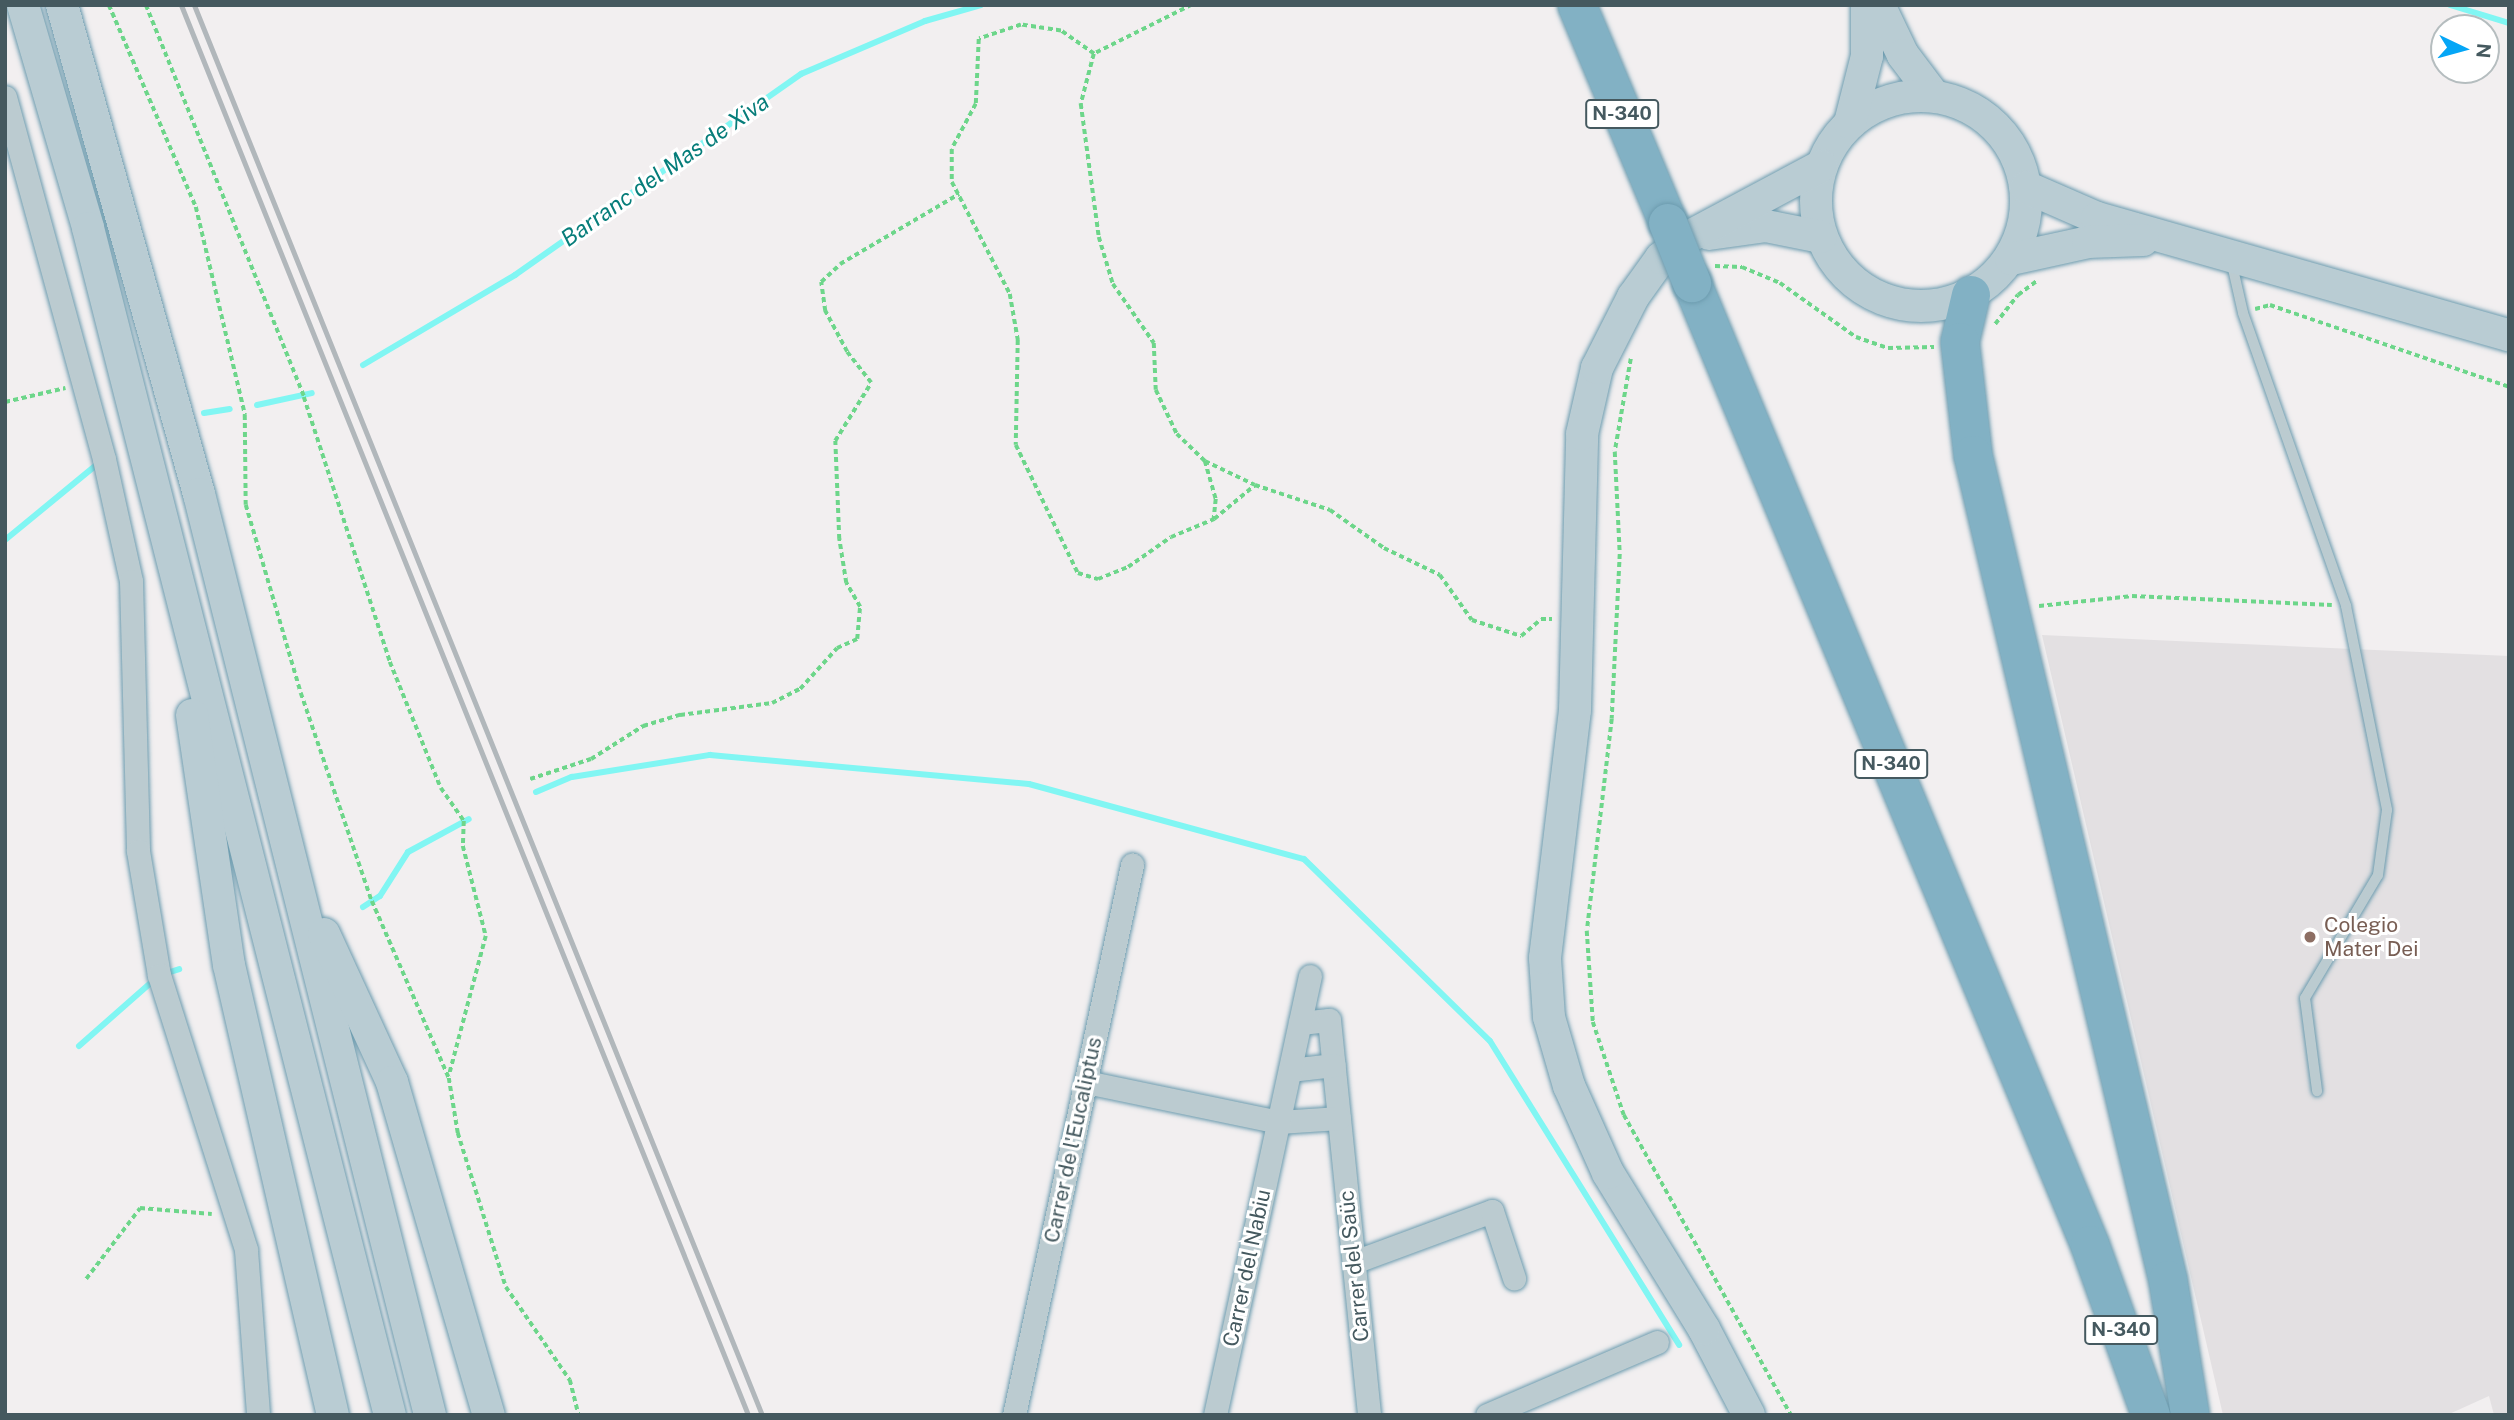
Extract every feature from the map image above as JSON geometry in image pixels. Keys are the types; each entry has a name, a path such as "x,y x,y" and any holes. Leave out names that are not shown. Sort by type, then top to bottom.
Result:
{"highway":[{"name":"N-340","path":"1577,5 1679,230 1692,283 2090,1245 2151,1415"},
{"path":"1971,295 1960,342 1964,395 2009,611 2168,1280 2190,1415"}],"main road":[{"path":"23,5 88,228 388,1406"},
{"path":"62,5 325,934 392,1082 489,1415"},
{"path":"1850,123 1885,103 1934,96 1967,105 1995,125 2016,153 2026,187 2027,212 2011,259 1971,295 1936,307 1889,301 1866,292 1839,268 1821,237 1815,202 1821,166 1850,123 1867,56 1867,5"},
{"path":"1879,5 1903,55 1934,96"},
{"path":"1749,1415 1704,1329 1608,1173 1569,1086 1549,1017 1550,895 1575,710 1580,620 1581,434 1597,368 1633,297 1679,230 1821,166"},
{"path":"2026,187 2097,218 2230,252 2509,335"},
{"path":"1679,230 1766,226 1821,237"},
{"path":"88,228 199,748 229,965 333,1415"},
{"path":"2011,259 2088,242 2172,239"},
{"path":"199,494 427,1403"}],"street":[{"path":"5,97 85,384 131,581 138,851 159,975 239,1216 258,1415"},
{"name":"Carrer de l'Eucaliptus","path":"1014,1415 1132,865"},
{"name":"Carrer del Nabiu","path":"1215,1415 1310,976"},
{"name":"Carrer del Saüc","path":"1300,1023 1329,1020 1369,1415"},
{"path":"1290,1070 1334,1065"},
{"path":"1086,1082 1279,1122 1339,1118"},
{"path":"1354,1262 1492,1211 1514,1278"},
{"path":"1487,1415 1657,1342"}],"lane":[{"path":"2230,252 2243,313 2346,606 2387,810 2378,875 2305,998 2317,1090"},
{"path":"2179,1349 2200,1415"}],"path":[{"path":"109,5 196,207 245,415 246,505 301,693 372,901 449,1078 458,1133 506,1287 570,1380 579,1415"},
{"path":"146,5 304,397 390,662 441,788 459,814 486,936 449,1078"},
{"path":"1192,5 1094,54 1081,104 1099,237 1113,284 1154,343 1156,390 1177,433 1205,461 1255,485 1329,510 1384,548 1440,575 1472,620 1521,636 1541,619 1580,620"},
{"path":"1094,54 1061,31 1021,24 979,39 976,104 952,149 952,182 1010,294 1018,340 1016,445 1078,573 1098,579 1214,519 1255,485"},
{"path":"530,779 591,759 643,726 680,715 772,703 800,689 837,648 857,639 860,607 846,583 839,539 835,440 871,383 825,311 821,282 840,264 958,194"},
{"path":"2243,313 2270,305 2509,387"},
{"path":"5,402 85,384"},
{"path":"1205,461 1216,499 1214,519"},
{"path":"2009,611 2132,596 2346,606"},
{"path":"459,814 466,811"},
{"path":"86,1279 140,1208 239,1216"}],"shaded area":[{"name":"Colegio Mater Dei","path":"2042,635 2509,656 2509,1415 2494,1415 2489,1396 2447,1415 2223,1415"}],"waterway":[{"name":"Barranc del Mas de Xiva","path":"363,365 515,275 801,74 925,21 981,5"},
{"name":"Barranc del Mas de Xiva","path":"2450,5 2509,23"},
{"name":"Barranc del Mas de Xiva","path":"257,405 312,393"},
{"name":"Barranc del Mas de Xiva","path":"204,413 230,409"},
{"name":"Barranc del Mas de Xiva","path":"5,540 100,462"},
{"path":"536,792 572,777 710,755 1029,784 1304,859 1490,1041 1679,1345"},
{"path":"363,907 380,896 408,852 469,819"},
{"path":"164,974 179,969"},
{"path":"79,1046 155,979"}],"railway":[{"path":"181,5 748,1415"},
{"path":"194,5 762,1415"}],"place":[{"name":"Colegio Mater Dei","path":"2310,937"}]}
